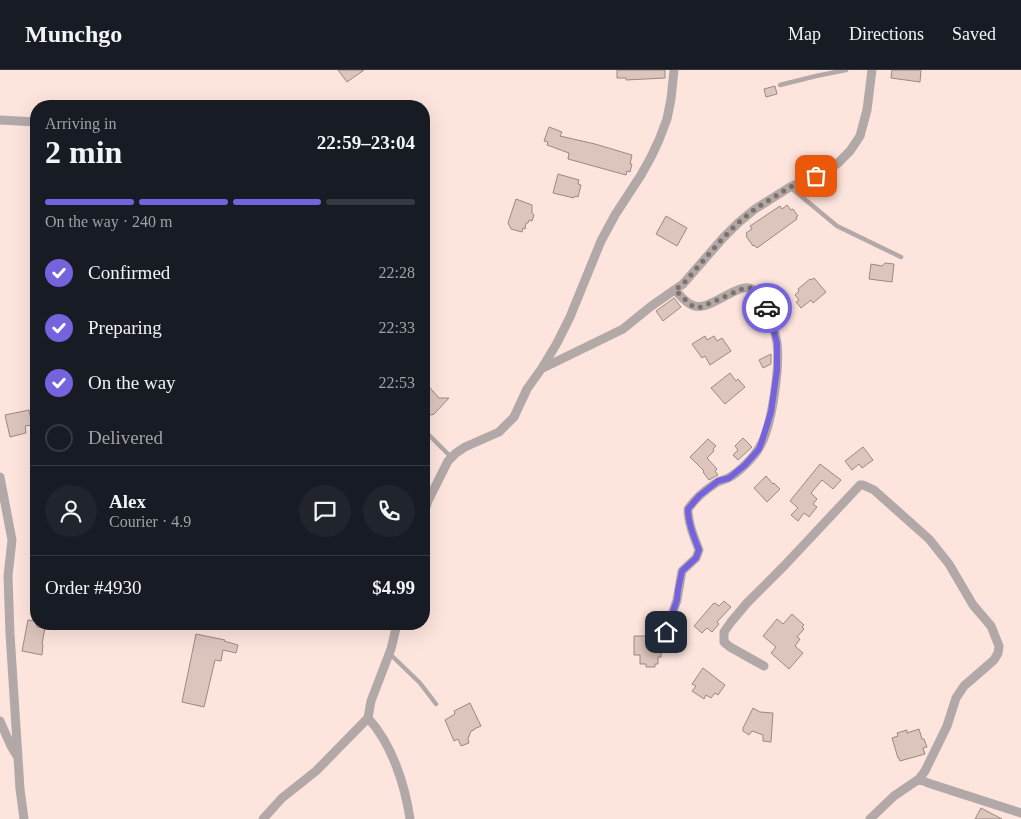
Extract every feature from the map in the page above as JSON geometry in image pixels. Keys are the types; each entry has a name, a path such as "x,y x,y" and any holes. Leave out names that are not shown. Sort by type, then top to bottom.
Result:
{"street":[{"path":"430,496 451,457 465,447 499,432 514,417 527,389 558,343 601,241 659,140 667,119 674,70"},
{"path":"542,368 623,329 650,306 683,284 723,238 755,209 790,187 826,172 838,163 850,151 860,136 867,110 872,70"},
{"path":"0,120 30,122"},
{"path":"666,632 677,600 682,571 696,558 699,550 692,530 688,509 699,496 718,481 729,478 745,465 759,449 771,412 777,370 777,343 769,313 760,296 752,288 744,288 698,308 691,305 675,290"},
{"path":"0,477 12,540 8,576 12,676 24,819"},
{"path":"764,666 724,642 724,632 747,603 860,485 874,490 929,539 949,564 973,605 990,626 999,646 998,653 994,660 964,686 956,698 947,726 934,754 919,779 894,796 870,819"},
{"path":"263,819 282,798 316,771 368,718 371,701 390,654 396,630"},
{"path":"368,718 383,738 398,773 407,798 410,819"},
{"path":"0,721 11,746 19,758"},
{"path":"919,779 1021,813"}],"lane":[{"path":"780,85 846,70"},
{"path":"790,187 836,226 901,257"},
{"path":"430,436 451,457"},
{"path":"390,654 420,683 436,704"}],"building":[{"path":"338,70 364,70 347,82"},
{"path":"617,70 665,70 665,78 626,80 626,78 617,78"},
{"path":"892,70 921,70 920,82 891,78"},
{"path":"775,86 777,94 766,97 764,89"},
{"path":"549,127 562,132 560,136 632,155 630,172 627,171 626,175 568,159 569,153 547,145 548,142 544,141"},
{"path":"558,174 579,180 578,184 581,185 578,197 575,196 574,198 553,193"},
{"path":"516,199 532,205 532,213 534,215 532,221 529,220 526,223 525,229 523,228 522,232 511,229 508,223"},
{"path":"787,205 798,216 796,217 797,219 757,248 753,246 746,236 746,233 752,229 750,226 780,206 782,209"},
{"path":"666,216 687,228 677,246 656,234"},
{"path":"885,263 894,264 892,282 869,279 871,264 882,266"},
{"path":"814,278 826,292 813,303 811,300 801,308 796,302 799,300 795,295 799,291 798,289"},
{"path":"674,298 681,307 663,321 656,311"},
{"path":"705,336 707,340 714,336 717,341 722,338 731,351 710,365 705,356 702,358 692,344"},
{"path":"771,354 771,364 763,368 759,360"},
{"path":"730,373 736,381 738,379 745,387 725,404 711,388"},
{"path":"430,388 439,398 449,398 430,416"},
{"path":"29,410 30,425 25,426 26,433 10,437 5,415"},
{"path":"743,438 752,447 738,460 733,455 738,450 735,446"},
{"path":"708,439 716,446 707,458 717,469 715,471 718,475 709,480 704,471 690,457"},
{"path":"863,447 873,460 862,468 859,464 852,470 845,461"},
{"path":"820,464 841,480 833,489 822,480 811,493 817,499 813,504 817,507 809,517 804,513 798,521 791,515 798,508 790,501"},
{"path":"766,476 780,489 767,502 754,488"},
{"path":"724,601 731,607 717,622 719,624 712,632 707,628 702,633 694,626 713,604 715,603 719,606"},
{"path":"792,614 804,625 802,627 804,629 797,637 800,639 795,646 803,653 789,669 771,653 776,647 763,636 777,619 783,624"},
{"path":"28,620 30,620 30,630 45,630 42,655 22,651"},
{"path":"196,634 225,640 238,645 236,653 223,650 221,661 215,660 204,707 182,702"},
{"path":"634,636 654,636 654,639 661,639 661,657 658,657 658,664 655,664 655,667 646,667 646,664 640,664 640,655 634,655"},
{"path":"703,668 725,685 718,695 715,693 711,698 706,695 704,699 692,691 696,686 692,684"},
{"path":"470,703 481,726 471,731 468,739 469,743 461,746 458,739 454,741 445,720 455,714 454,711"},
{"path":"753,708 760,712 773,713 771,742 763,741 763,735 752,731 749,735 743,731"},
{"path":"919,729 927,747 923,748 925,754 900,761 892,738 898,736 897,733 907,730 907,733"},
{"path":"981,808 1002,819 975,819"}],"way so far":[{"path":"767,308 760,296 752,288 744,288 698,308 691,305 675,290 683,284 723,238 755,209 790,187 816,176"}],"route":[{"path":"666,632 677,600 682,571 696,558 699,550 692,530 688,509 699,496 718,481 729,478 745,465 759,449 767,427 777,370 777,343 767,308"}]}
